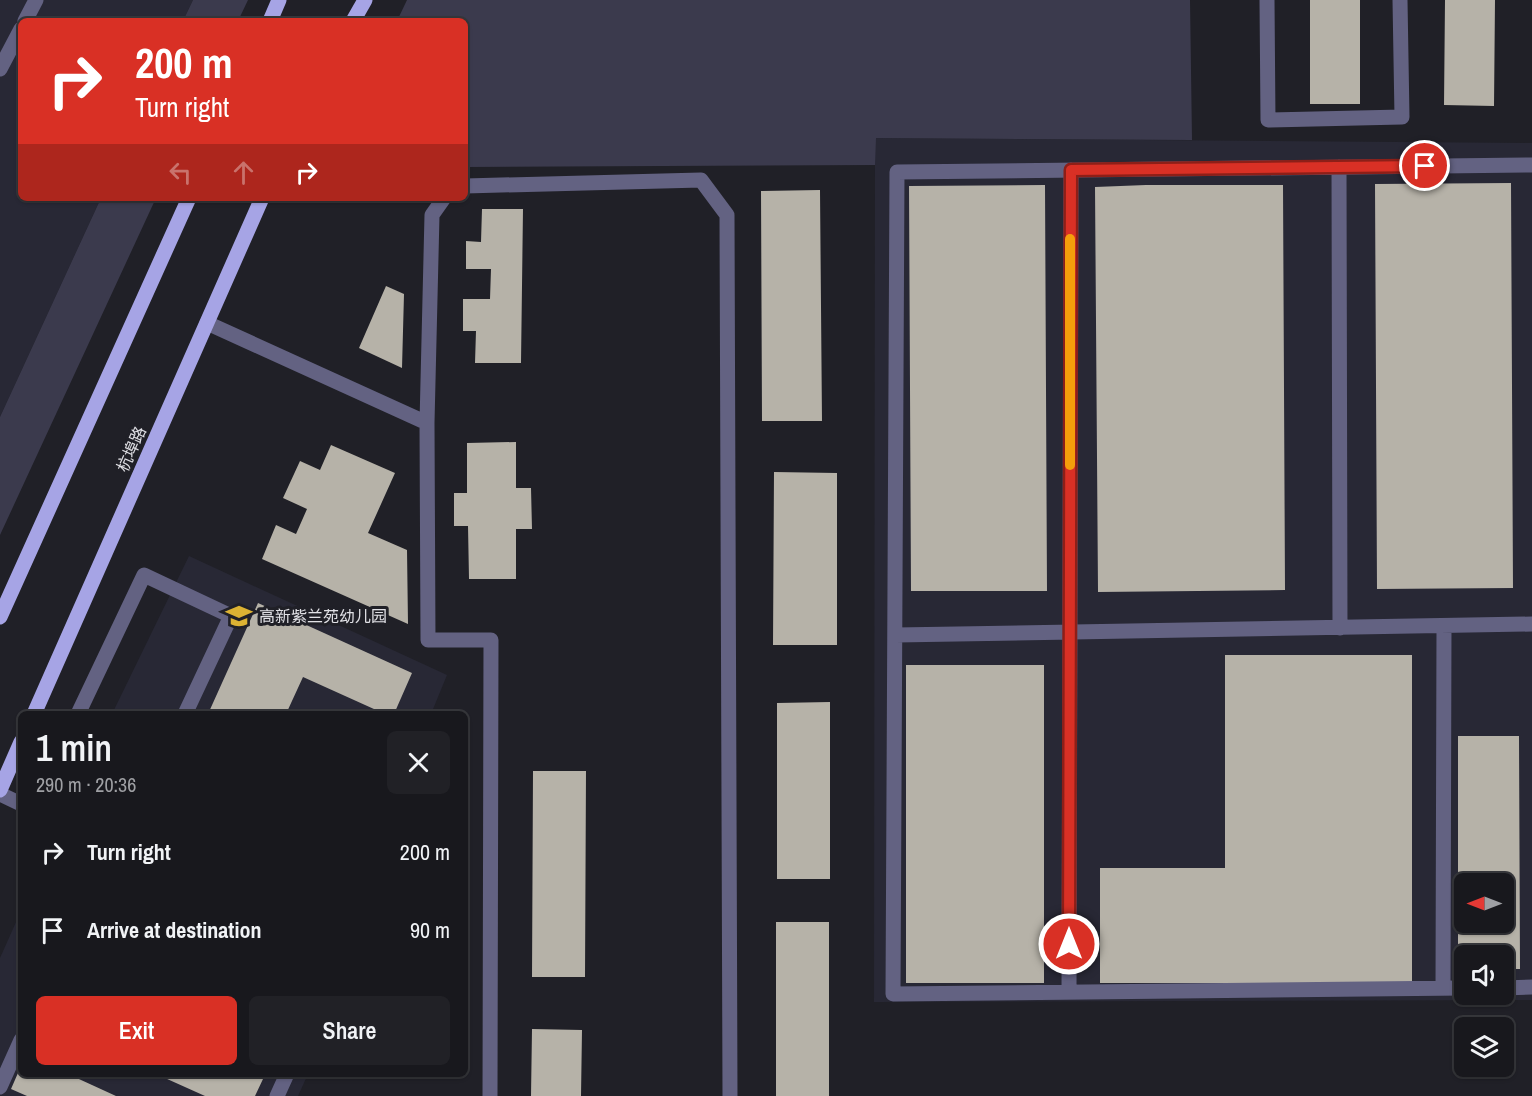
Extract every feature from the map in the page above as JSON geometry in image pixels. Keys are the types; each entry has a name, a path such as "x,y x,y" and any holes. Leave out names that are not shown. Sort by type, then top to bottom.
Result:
{"main road":[{"path":"271,18 279,0"},
{"path":"355,18 365,0"},
{"path":"0,616 188,201"},
{"name":"杭埠路","path":"34,711 261,201"},
{"path":"0,792 18,749"}],"lane":[{"path":"27,18 36,0"},
{"path":"1267,0 1268,120 1402,117 1400,0"},
{"path":"0,69 18,34"},
{"path":"1454,988 893,994 897,172 1532,165"},
{"path":"1339,167 1340,628"},
{"path":"1069,992 1071,170"},
{"path":"468,186 701,180 727,215 730,1096"},
{"path":"442,201 432,215 427,423 428,640 491,640 490,1096"},
{"path":"207,323 427,423"},
{"path":"79,711 144,575 231,616 186,711"},
{"path":"896,635 1532,624"},
{"path":"1443,988 1444,626"},
{"path":"0,792 18,802"},
{"path":"1514,988 1532,987"},
{"path":"0,1087 18,1047"},
{"path":"277,1096 286,1077"}],"shaded area":[{"path":"0,0 193,0 184,18 18,18 18,201 100,201 0,417"},
{"path":"193,0 248,0 239,18 184,18"},
{"path":"407,0 1190,0 1192,140 876,138 875,165 468,167 468,18 398,18"},
{"path":"875,138 1532,143 1532,1000 1514,1000 1514,945 1454,945 1454,1000 874,1002"},
{"path":"100,201 155,201 0,535 0,417"},
{"name":"高新紫兰苑幼儿园","path":"189,556 447,675 432,711 113,711"},
{"path":"18,918 18,1077 307,1077 298,1096 0,1096 0,958"}],"building":[{"path":"1310,0 1360,0 1360,104 1310,104"},
{"path":"1445,0 1495,0 1494,106 1444,105"},
{"path":"1511,183 1513,588 1377,589 1375,184"},
{"path":"1045,185 1047,591 911,591 909,186"},
{"path":"1283,185 1285,590 1098,592 1095,187"},
{"path":"820,190 822,421 762,421 761,191"},
{"path":"482,209 523,209 521,363 475,363 476,331 463,331 463,299 490,299 491,269 466,269 466,241 481,242"},
{"path":"386,286 404,294 402,368 359,348"},
{"path":"516,442 516,488 531,488 532,529 516,529 516,579 469,579 468,526 454,526 454,493 467,493 467,443"},
{"path":"331,445 395,473 368,533 407,550 408,624 262,559 276,525 296,534 307,509 283,498 300,461 320,470"},
{"path":"774,472 837,473 837,645 773,645"},
{"path":"258,603 412,673 395,711 378,711 303,677 287,711 209,711"},
{"path":"1225,655 1412,655 1412,983 1100,983 1100,868 1225,868"},
{"path":"906,665 1044,665 1044,983 906,983"},
{"path":"830,702 830,879 777,879 777,703"},
{"path":"1458,736 1519,736 1520,969 1514,969 1514,945 1458,945 1458,933 1514,933 1514,873 1458,873"},
{"path":"533,771 586,771 585,977 532,977"},
{"path":"776,922 829,922 829,1096 776,1096"},
{"path":"532,1029 582,1030 581,1096 531,1096"},
{"path":"18,1073 18,1077 75,1077 116,1096 27,1096 11,1089"},
{"path":"163,1077 258,1077 263,1079 255,1096 205,1096"}],"slow traffic":[{"path":"1070,239 1070,465"}],"place":[{"name":"高新紫兰苑幼儿园","path":"239,616"}],"route":[{"path":"1069,944 1071,170 1425,166"}]}
